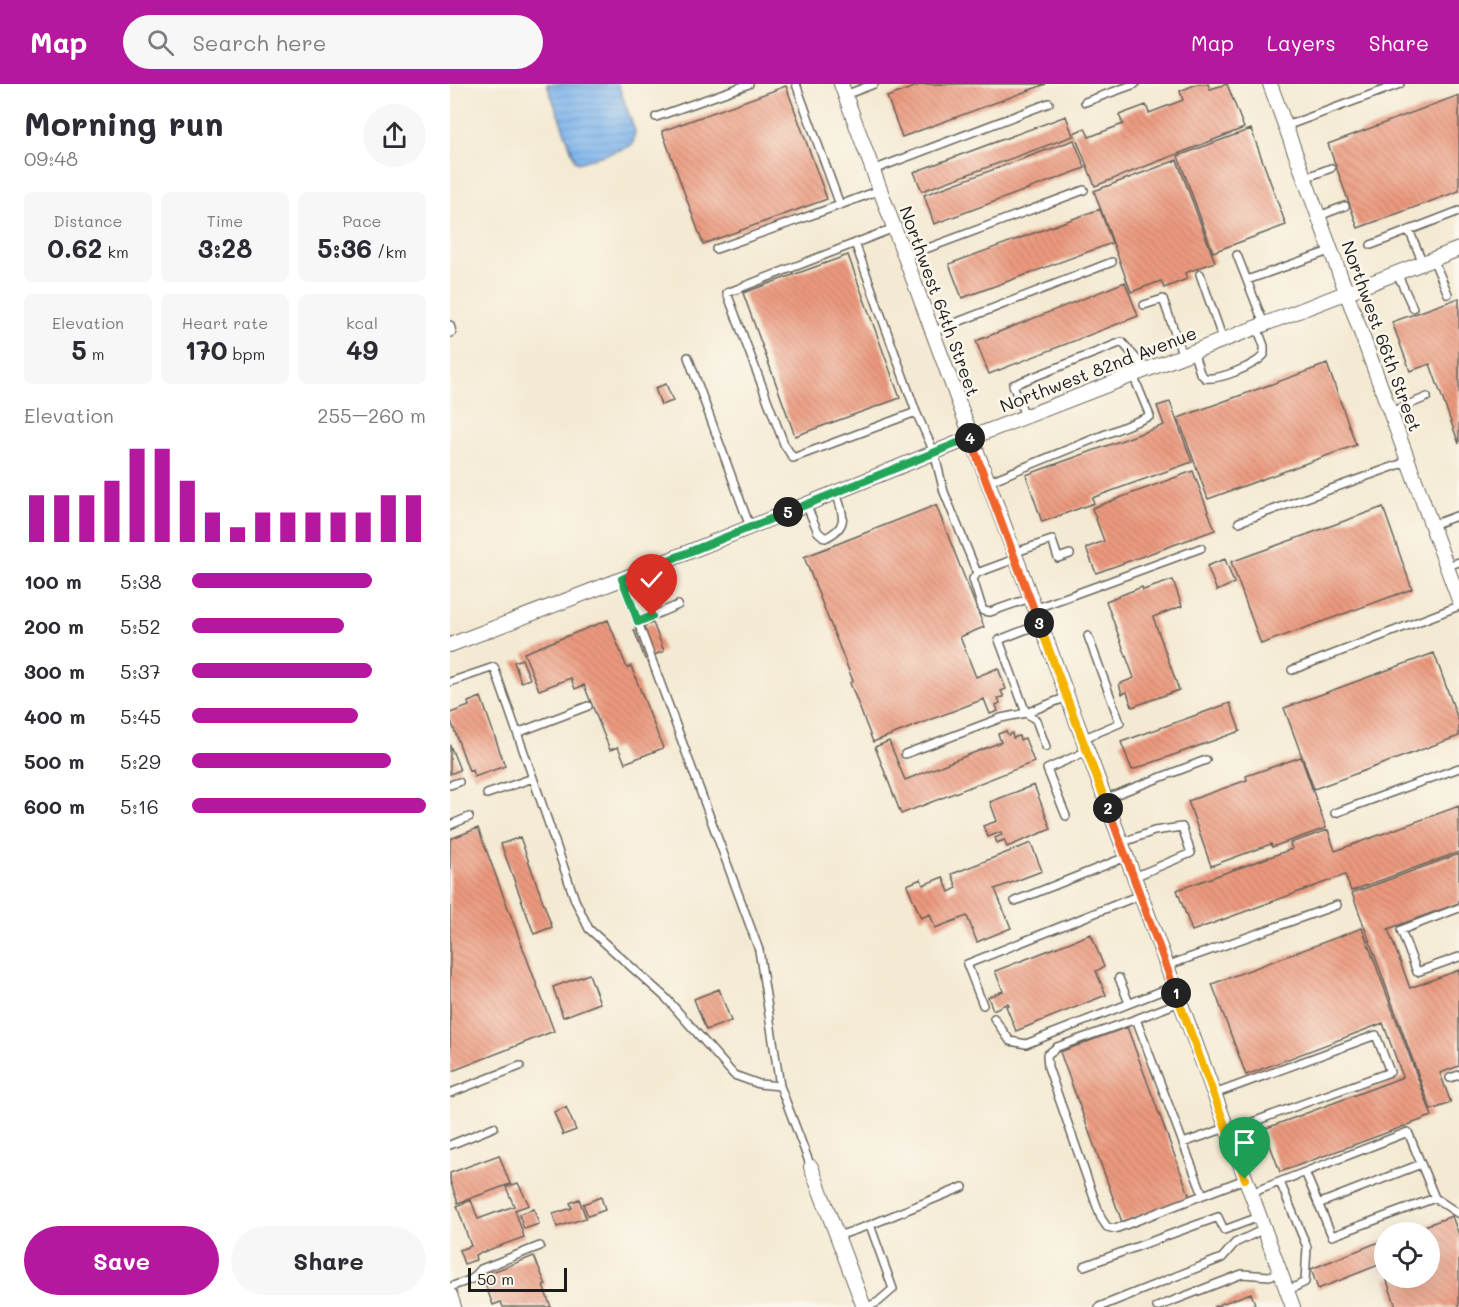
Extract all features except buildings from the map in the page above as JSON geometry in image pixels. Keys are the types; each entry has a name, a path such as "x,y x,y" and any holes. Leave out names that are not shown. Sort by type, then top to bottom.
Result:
{"street":[{"name":"Northwest 66th Street","path":"1270,84 1432,525 1453,564 1458,591"},
{"name":"Northwest 64th Street","path":"843,90 1293,1307"},
{"name":"Northwest 82nd Avenue","path":"450,645 622,579 1025,416 1459,249"},
{"path":"811,1167 866,1307"}],"lane":[{"path":"656,117 749,84"},
{"path":"796,84 840,205"},
{"path":"843,90 874,84"},
{"path":"1085,102 1135,84"},
{"path":"1286,126 1400,84"},
{"path":"873,170 1049,103"},
{"path":"1305,178 1331,168"},
{"path":"716,249 880,190"},
{"path":"904,257 1084,190"},
{"path":"1319,216 1345,206"},
{"path":"1371,245 1459,211"},
{"path":"894,228 727,292 784,444 793,458 916,412"},
{"path":"1409,230 1448,294"},
{"path":"855,243 916,412 934,452 944,492 977,573"},
{"path":"1247,280 1332,250"},
{"path":"1144,305 1163,299 1188,353 1205,378 1214,380 1258,362 1264,356 1264,346 1247,280 1237,255"},
{"path":"932,332 1112,262"},
{"path":"1397,273 1413,308"},
{"path":"1200,274 1223,340"},
{"path":"450,325 452,332 450,333"},
{"path":"987,482 1150,416 1139,372 1122,342 1013,385 1025,416"},
{"path":"688,357 750,527"},
{"path":"1391,412 1427,397"},
{"path":"1239,522 1409,460"},
{"path":"806,504 818,532 825,538 841,526 844,518 836,492"},
{"path":"1432,525 1459,515"},
{"path":"1070,554 1058,558 1052,540 977,573 973,579 983,611 990,612 1032,603 1201,548"},
{"path":"622,579 759,950 780,1086 811,1167"},
{"path":"638,622 678,605"},
{"path":"1292,670 1459,606"},
{"path":"1040,624 999,640 1026,713 1036,720 1046,747"},
{"path":"1066,816 1047,769 1120,723 1088,636"},
{"path":"450,682 494,667 575,900 589,929 666,998 734,1075 759,1084 780,1086"},
{"path":"905,754 1000,718 1026,713 1067,697"},
{"path":"517,733 588,706"},
{"path":"1104,799 1206,760"},
{"path":"1335,813 1459,768"},
{"path":"487,794 533,778"},
{"path":"450,785 459,782"},
{"path":"450,825 469,817"},
{"path":"1121,843 1154,831 1182,827 1191,853 1133,877"},
{"path":"1015,901 1126,857"},
{"path":"983,1005 968,964 1140,895"},
{"path":"1166,966 1337,905"},
{"path":"1459,908 1401,930 1417,972 1459,957"},
{"path":"1119,978 1129,1003"},
{"path":"994,1018 1010,1041 1026,1044 1174,986"},
{"path":"1180,1002 1057,1047 1047,1055 1048,1067 1101,1218 1107,1227 1115,1229 1245,1179"},
{"path":"1136,1018 1203,1195"},
{"path":"1183,1143 1227,1130 1390,1072 1376,1035 1214,1094"},
{"path":"450,1093 520,1066"},
{"path":"1450,1078 1459,1075"},
{"path":"450,1144 494,1127"},
{"path":"1251,1193 1408,1132 1435,1198 1459,1215"},
{"path":"1318,1204 1421,1164"},
{"path":"1305,1172 1332,1236 1435,1198"},
{"path":"1280,1182 1307,1247 1305,1282 1287,1291"},
{"path":"837,1236 963,1187"},
{"path":"1084,1266 1218,1217 1224,1230 1262,1223"},
{"path":"1099,1307 1222,1258 1235,1243 1262,1223"},
{"path":"866,1307 878,1302 892,1289 870,1225"},
{"path":"450,1287 472,1279 481,1269 540,1246"},
{"path":"1157,1307 1242,1274 1269,1276 1280,1274"}],"water":[{"path":"547,84 618,84 635,131 633,144 578,163"}],"route":[{"path":"652,616 638,622 622,579 970,438 1245,1179"}]}
